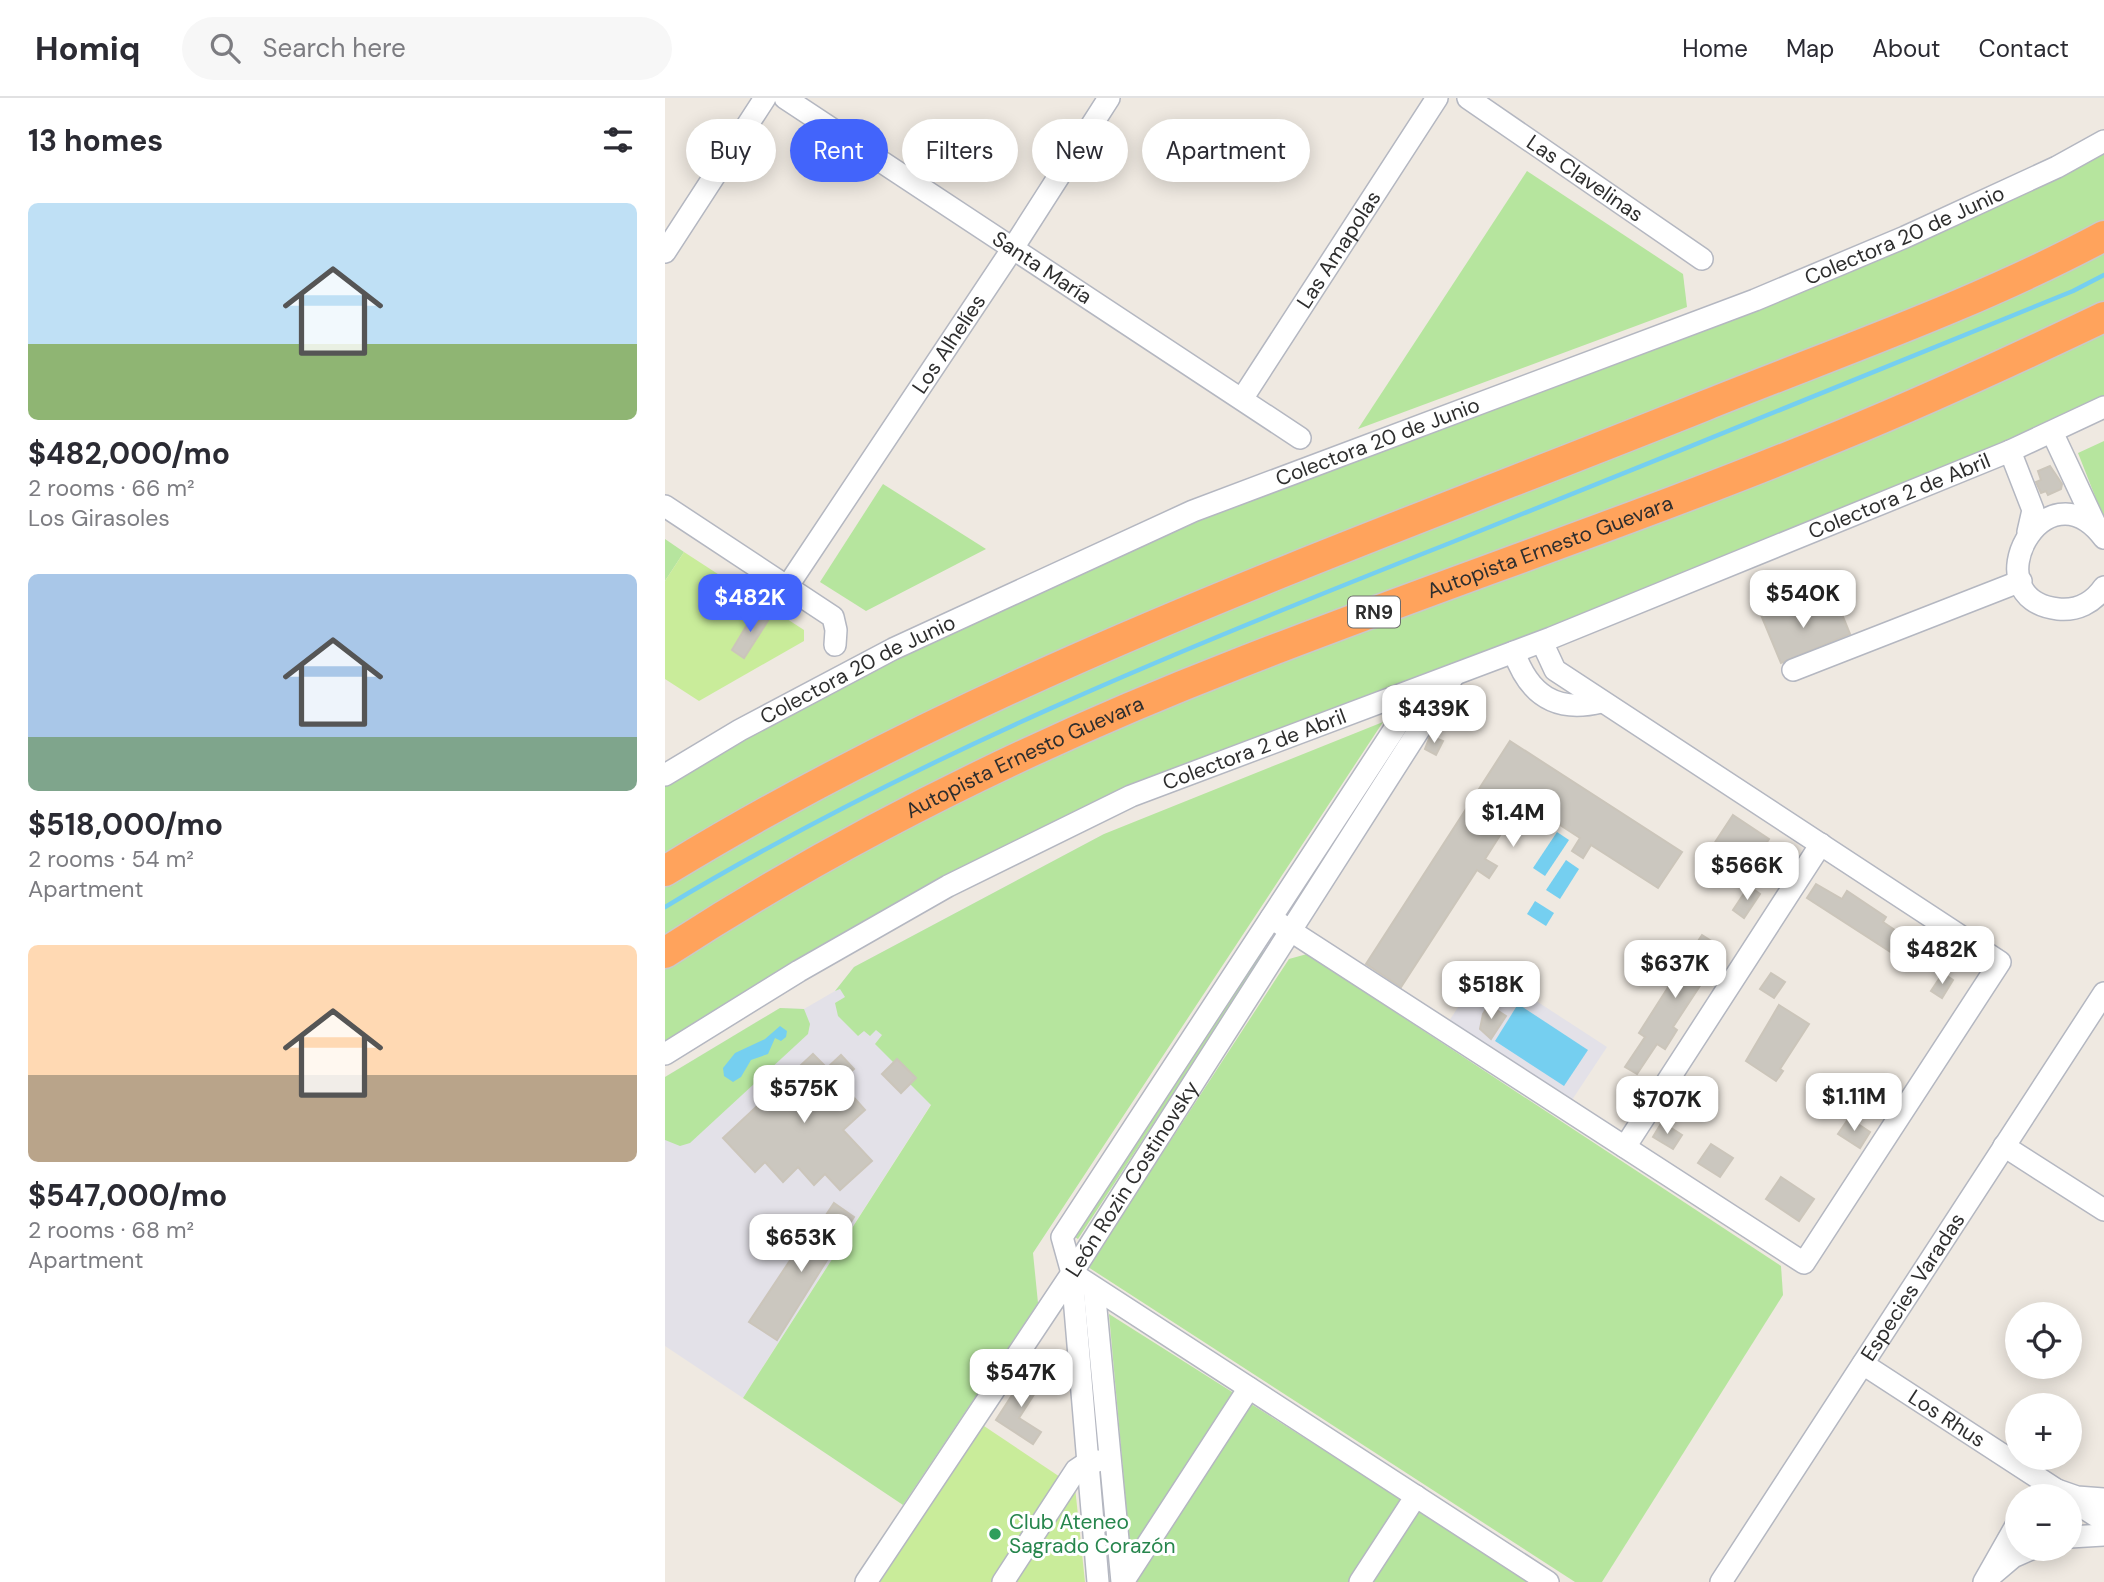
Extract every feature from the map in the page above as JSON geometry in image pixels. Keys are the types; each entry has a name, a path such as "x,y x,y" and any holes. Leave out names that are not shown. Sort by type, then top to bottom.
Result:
{"highway":[{"path":"665,871 877,752 1044,672 1191,610 1973,298 2104,236"},
{"name":"Autopista Ernesto Guevara","path":"665,953 825,858 983,775 1115,715 1234,665 1842,435 1996,369 2104,317"}],"street":[{"path":"665,252 765,98"},
{"name":"Santa María","path":"785,98 1300,438"},
{"name":"Los Alhelíes","path":"787,587 1013,248 1109,98"},
{"name":"Las Amapolas","path":"1242,399 1437,98"},
{"name":"Las Clavelinas","path":"1468,98 1702,258"},
{"name":"Colectora 20 de Junio","path":"665,775 740,730 893,649 1193,511 1755,300 1918,232 2057,167 2104,141"},
{"name":"Colectora 2 de Abril","path":"665,1054 799,971 948,886 1131,796 1542,642 2010,451 2104,407"},
{"path":"2052,432 2100,533"},
{"path":"2010,451 2033,510 2028,532 2017,555 2021,581 2028,593 2052,608 2080,607 2104,589"},
{"path":"665,506 833,617 835,645"},
{"path":"2028,532 2040,522 2061,516 2084,519 2100,533"},
{"path":"1793,670 2021,581"},
{"path":"1271,918 1804,1263 2000,962 1821,844 1591,704 1551,667 1542,642"},
{"path":"1514,652 1526,681 1560,704 1591,704"},
{"name":"León Rozin Costinovsky","path":"1072,1273 1454,676"},
{"name":"León Rozin Costinovsky","path":"1072,1273 1062,1237 1422,687"},
{"path":"1625,1147 1821,844"},
{"name":"Especies Varadas","path":"1722,1582 2104,993"},
{"path":"2004,1146 2104,1210"},
{"path":"1072,1273 1548,1582"},
{"path":"1072,1273 1098,1582"},
{"path":"866,1582 1072,1273"},
{"path":"1094,1288 1123,1582"},
{"name":"Los Rhus","path":"1863,1364 2041,1484"},
{"path":"1123,1582 1249,1388"},
{"path":"1003,1582 1076,1470 1088,1462 1111,1461"},
{"path":"1360,1582 1416,1496"},
{"path":"2082,1497 2104,1499"},
{"name":"Los Rhus","path":"2082,1508 2104,1521"},
{"path":"2082,1536 2104,1535"},
{"path":"1985,1581 2005,1545"},
{"path":"1985,1581 2008,1561"}],"shaded area":[{"path":"1104,834 743,1398 665,1346 665,1077 780,1008 804,1009 835,991 854,967"},
{"path":"1484,967 1607,1047 1572,1100 1449,1021"}],"green space":[{"path":"2104,141 2104,407 1130,796 665,1054 665,775 1028,586 1755,300"},
{"path":"1527,171 1683,274 1687,307 1358,429"},
{"path":"2104,441 2104,519 2078,453"},
{"path":"883,484 986,549 866,611 820,582"},
{"path":"665,539 684,552 665,581"},
{"path":"684,552 804,630 804,641 699,701 665,679 665,581"},
{"path":"1383,722 1033,1253 1038,1303 903,1505 743,1398 931,1105 910,1084 915,1078 898,1060 894,1063 875,1044 882,1035 876,1030 870,1036 864,1031 858,1036 838,1016 835,1003 845,997 840,989 835,991 854,967 1104,834"},
{"path":"1259,950 1265,953 1078,1239 1073,1236"},
{"path":"1307,954 1781,1266 1783,1295 1602,1582 1575,1582 1088,1267 1289,959"},
{"path":"780,1008 804,1009 810,1024 808,1034 690,1143 680,1146 665,1140 665,1077"},
{"path":"1109,1314 1532,1582 1133,1582"},
{"name":"Club Ateneo Sagrado Corazón","path":"981,1424 1075,1487 1085,1582 880,1582"}],"water":[{"path":"1557,832 1569,840 1545,876 1533,868"},
{"path":"1566,860 1579,869 1560,899 1546,890"},
{"path":"1535,901 1554,913 1546,926 1527,914"},
{"path":"1518,1004 1588,1050 1564,1086 1495,1041"},
{"path":"780,1026 787,1031 786,1037 781,1041 775,1038 768,1054 751,1060 741,1077 733,1082 724,1076 723,1068 735,1053 765,1039"}],"building":[{"path":"2050,466 2062,484 2061,489 2048,495 2046,491 2041,493 2036,482 2041,480 2038,471"},
{"path":"1837,602 1850,634 1781,663 1759,610 1775,604 1779,614 1793,608 1797,618"},
{"path":"756,610 769,619 744,658 732,650"},
{"path":"1430,736 1443,741 1436,755 1425,749"},
{"path":"1510,741 1682,852 1658,888 1591,845 1583,858 1572,851 1580,838 1540,812 1511,818 1485,859 1497,866 1489,878 1477,870 1401,987 1366,964"},
{"path":"1733,815 1769,839 1746,874 1710,850"},
{"path":"1816,884 1842,899 1847,891 1886,917 1883,922 1908,939 1897,956 1807,898"},
{"path":"1749,886 1760,894 1744,918 1733,910"},
{"path":"1702,935 1724,949 1673,1027 1677,1030 1665,1049 1657,1044 1637,1074 1625,1067 1645,1037 1639,1033 1674,978 1668,973 1676,961 1682,965"},
{"path":"1771,973 1785,982 1774,998 1760,989"},
{"path":"1943,973 1953,980 1942,998 1931,991"},
{"path":"1489,1005 1506,1016 1491,1039 1480,1029 1483,1014"},
{"path":"1779,1005 1809,1024 1780,1069 1783,1071 1776,1081 1746,1061"},
{"path":"813,1054 827,1068 841,1055 854,1069 840,1082 865,1110 843,1130 872,1161 840,1190 825,1174 814,1185 798,1167 783,1182 765,1162 755,1172 723,1138 770,1094 757,1081 772,1067 785,1080"},
{"path":"897,1059 916,1078 901,1093 882,1074"},
{"path":"1849,1118 1870,1132 1860,1148 1838,1134"},
{"path":"1662,1122 1682,1135 1673,1149 1653,1137"},
{"path":"1711,1144 1733,1158 1720,1177 1698,1163"},
{"path":"1781,1177 1814,1199 1799,1221 1766,1199"},
{"path":"834,1203 854,1217 777,1340 749,1322 795,1253 799,1256"},
{"path":"1027,1372 1042,1382 1019,1418 1041,1432 1033,1444 996,1420"}],"waterway":[{"path":"665,907 854,802 951,754 1149,665 2073,291 2104,275"}],"place":[{"name":"Club Ateneo Sagrado Corazón","path":"995,1534"}]}
